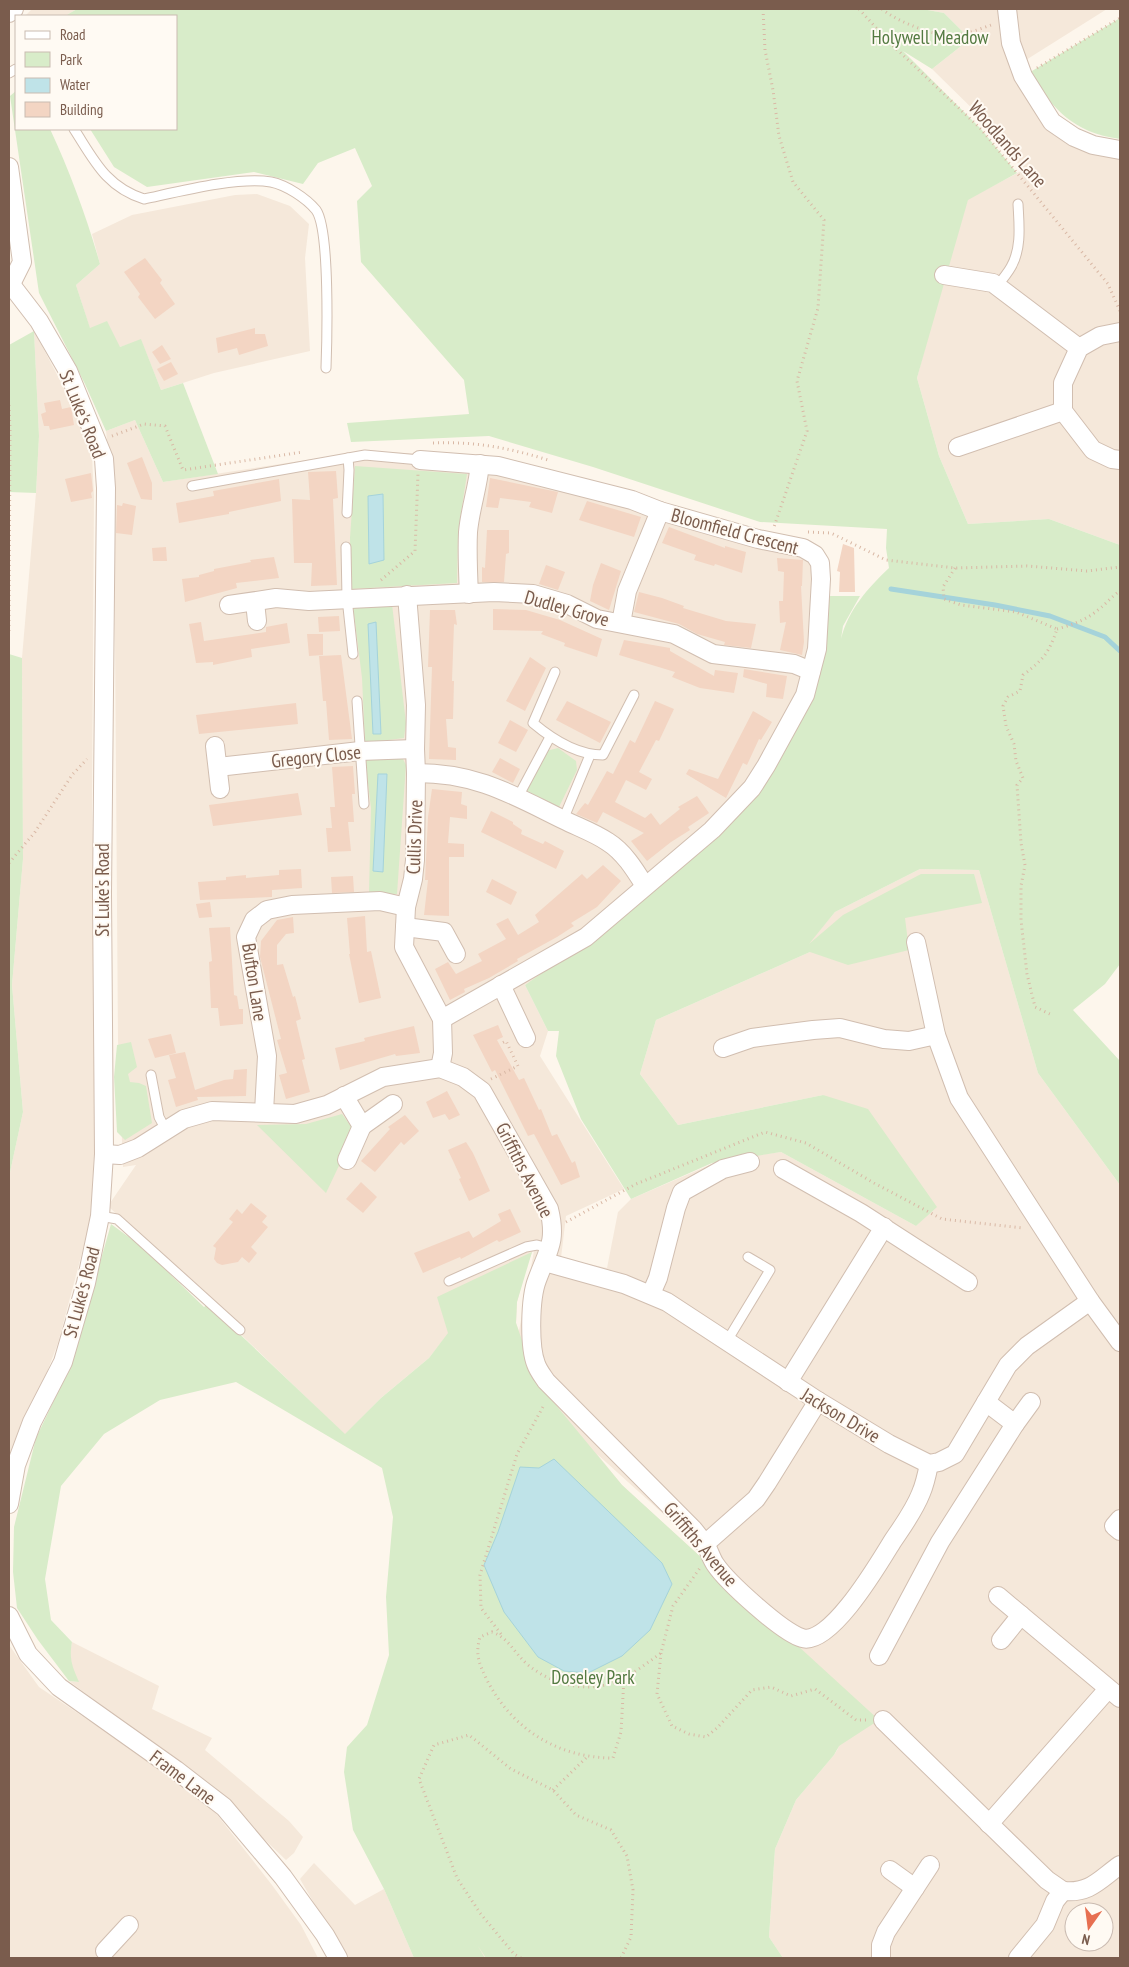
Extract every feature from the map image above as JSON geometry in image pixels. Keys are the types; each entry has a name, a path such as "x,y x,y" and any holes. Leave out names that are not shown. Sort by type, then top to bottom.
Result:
{"street":[{"path":"9,13 14,9"},
{"path":"1008,15 1011,43 1024,76 1052,122 1093,145 1120,150"},
{"path":"9,168 22,262 10,283"},
{"path":"944,275 993,283 1079,348"},
{"name":"St Luke's Road","path":"9,1504 16,1466 32,1422 63,1362 86,1283 100,1216 104,1154 103,742 106,488 104,459 68,370 39,321 10,283"},
{"path":"1120,332 1100,336 1079,348 1063,383 1063,411 1093,450 1120,460"},
{"path":"958,447 1063,411"},
{"path":"469,594 468,530 478,485 480,464"},
{"name":"Bloomfield Crescent","path":"419,465 480,464 498,466 632,500 758,539 802,548 814,555 820,563 821,579 817,649 805,694 752,788 712,830 586,937 442,1018"},
{"path":"621,623 627,591 660,510"},
{"name":"Dudley Grove","path":"229,605 276,598 308,601 494,592 533,594 567,604 597,619 674,634 712,654 794,664 811,671"},
{"name":"Cullis Drive","path":"407,595 416,705 416,773 415,860 413,879 406,907 404,947 442,1018 443,1053 440,1068"},
{"path":"255,602 257,621"},
{"path":"215,746 220,789"},
{"name":"Gregory Close","path":"218,767 360,751 415,749"},
{"path":"416,773 440,773 468,777 490,784 518,797 608,842 630,863 645,886"},
{"name":"Bufton Lane","path":"264,1112 267,1056 246,937 254,920 267,910 292,905 381,901 406,907"},
{"path":"405,928 444,932 456,954"},
{"path":"916,942 936,1035 959,1098 1090,1301 1120,1342"},
{"path":"502,985 526,1038"},
{"path":"723,1048 752,1038 840,1028 884,1039 909,1041 936,1035"},
{"path":"104,1154 120,1155 138,1148 184,1119 212,1110 294,1114 327,1105 383,1077 440,1068"},
{"name":"Griffiths Avenue","path":"440,1068 463,1077 482,1090 548,1209 553,1231 547,1255 536,1281 532,1303 532,1350 536,1364 546,1381 693,1529 716,1565 748,1599 790,1632 802,1638 817,1637 846,1610 864,1587 921,1494 929,1464"},
{"path":"344,1096 362,1126"},
{"path":"347,1160 362,1126 393,1104"},
{"path":"651,1294 658,1278 682,1192 723,1169 750,1162"},
{"path":"783,1169 884,1227 968,1282"},
{"path":"788,1382 884,1227"},
{"name":"Jackson Drive","path":"547,1255 651,1294 667,1302 818,1401 889,1444 929,1464"},
{"path":"929,1464 939,1462 955,1454 1008,1365 1027,1346 1090,1301"},
{"path":"709,1552 756,1499 818,1401"},
{"path":"986,1402 1016,1424"},
{"path":"879,1656 940,1542 1031,1402"},
{"path":"1120,1519 1114,1526 1120,1531"},
{"path":"989,1824 1114,1694 998,1596"},
{"path":"1001,1640 1021,1615"},
{"name":"Frame Lane","path":"9,1616 28,1654 59,1687 176,1770 224,1808 278,1871 325,1935 338,1958"},
{"path":"883,1720 1047,1880 1063,1891 1076,1892 1091,1887 1120,1865"},
{"path":"881,1958 881,1945 886,1932 930,1866"},
{"path":"890,1870 915,1888"},
{"path":"1018,1958 1044,1925 1055,1901 1063,1891"},
{"path":"106,1956 129,1926"}],"lane":[{"path":"75,130 101,170 121,190 131,195 144,199 241,181 270,182 285,187 300,196 316,211 323,244 328,321 326,368"},
{"path":"997,286 1012,266 1015,256 1020,232 1018,204"},
{"path":"192,486 365,455 419,465"},
{"path":"347,514 348,458"},
{"path":"346,546 347,598 353,654"},
{"path":"555,672 534,723 550,737 590,755 603,755 634,695"},
{"path":"357,701 364,804"},
{"path":"518,797 550,737"},
{"path":"563,820 590,755"},
{"path":"151,1075 159,1117 166,1130"},
{"path":"100,1216 116,1219 240,1330"},
{"path":"449,1281 526,1247 536,1246 547,1255"},
{"path":"727,1342 770,1270 748,1256"}],"path":[{"path":"763,9 764,50 773,90 779,136 793,182 824,220 818,308 797,381 807,431 773,530"},
{"name":"Woodlands Lane","path":"859,9 888,41 981,129 1108,284 1120,311"},
{"path":"882,9 914,27 940,34 956,35 1008,15"},
{"path":"1024,76 1120,18"},
{"path":"9,405 9,631"},
{"path":"97,442 144,424 151,425"},
{"path":"379,582 415,551 419,465"},
{"path":"955,568 943,586 944,599 961,605 1016,612 1057,629 1074,625 1097,612 1114,594 1120,591"},
{"path":"1052,1015 1035,1007 1027,974 1021,920 1021,886 1025,865 1021,843 1017,785 1023,778 1016,761 1014,744 1006,726 1003,706 1008,697 1020,691 1023,675 1038,663 1050,649 1057,629"},
{"path":"9,863 36,832 72,775 103,742"},
{"path":"486,1082 518,1066 506,1041 500,1044"},
{"path":"544,1404 517,1454 480,1575 481,1608 526,1663 540,1674 558,1683 598,1687 624,1678 661,1653"},
{"path":"709,1552 673,1606 661,1653 657,1694 672,1726 688,1734 706,1737 717,1728 752,1690 771,1687 791,1696 815,1689 856,1720 883,1720"},
{"path":"502,1636 492,1632 480,1637 476,1650 481,1669 501,1704 514,1720 535,1736 566,1750 588,1756 613,1758 621,1732 624,1678"},
{"path":"521,1958 514,1954 480,1913 457,1878 419,1779 434,1745 469,1735 511,1769 553,1790 576,1815 611,1830 627,1856 633,1890 631,1938 621,1958"},
{"path":"553,1790 588,1756"}],"shaded area":[{"path":"32,9 77,9 67,15 26,15"},
{"path":"922,9 1107,9 1010,70 1035,110 1071,146 1120,160 1120,545 1049,519 968,524 939,456 917,378 944,275 968,199 1023,170 986,122 932,69 970,39 944,13"},
{"path":"257,194 290,206 309,224 305,258 310,351 214,373 161,390 141,340 120,347 90,329 76,285 100,264 92,234 132,215 235,195"},
{"path":"34,331 79,416 92,456 94,496 92,808 97,1033 90,1223 58,1343 44,1380 23,1420 9,1462 9,1177 23,1112 12,985 23,859 22,658 39,436"},
{"path":"135,420 163,482 366,451 505,458 652,500 820,554 829,603 793,741 623,922 525,985 548,1031 540,1056 624,1189 566,1216 561,1258 607,1268 618,1212 631,1199 721,1160 781,1152 916,1226 936,1206 823,1095 678,1125 640,1074 656,1020 810,952 809,943 835,912 920,869 979,870 1038,1073 1120,1185 1120,1958 783,1958 769,1937 775,1849 796,1800 839,1747 650,1958 485,1958 384,1794 448,1334 429,1358 381,1398 345,1435 108,1206 136,1165 123,1167 118,1040 114,501 106,431","holes":["534,1251 519,1331 516,1323 517,1302 526,1269","597,1454 690,1538 705,1561 622,1485"]},
{"path":"72,1642 159,1686 152,1709 212,1738 205,1750 289,1821 303,1837 294,1853 286,1860 203,1781 69,1681 78,1682 70,1654"},
{"path":"9,1645 39,1687 204,1798 301,1925 318,1958 9,1958"},
{"path":"314,1863 355,1905 384,1889 414,1958 346,1958 300,1879"}],"green space":[{"name":"Holywell Meadow","path":"77,9 922,9 944,13 970,39 932,69 903,51 981,129 1017,173 968,200 917,378 939,456 968,524 1049,519 1120,545 1120,964 1105,984 1073,1010 1120,1061 1120,1185 1038,1073 979,870 920,869 835,912 809,944 843,915 921,874 974,874 982,903 905,918 909,950 848,965 810,952 656,1020 640,1074 678,1125 823,1095 868,1109 937,1207 916,1226 781,1152 712,1163 631,1199 581,1119 556,1056 559,1031 548,1031 525,985 613,923 779,748 829,596 860,596 843,626 841,639 848,618 860,600 889,568 886,548 887,529 760,522 593,467 489,436 351,442 347,423 469,414 464,380 361,262 357,201 372,186 355,148 318,163 303,184 254,172 147,187 114,167 91,130 178,130 178,15 67,15"},
{"path":"1120,18 1120,139 1103,136 1077,125 1057,109 1027,74"},
{"path":"15,92 15,130 10,96"},
{"path":"15,130 50,130 84,212 100,264 76,285 90,328 107,321 120,347 141,339 161,390 183,383 218,474 163,482 135,420 106,431 85,384 39,293"},
{"path":"34,331 39,436 36,493 9,492 9,345"},
{"path":"355,466 467,474 458,533 457,583 351,589 350,538"},
{"path":"392,604 406,723 404,738 365,743 362,678 353,606"},
{"path":"9,654 22,658 23,859 12,985 23,1112 9,1177"},
{"path":"558,748 576,761 577,770 559,807 525,790 546,751"},
{"path":"401,755 406,765 397,894 369,893 371,808 365,758"},
{"path":"131,1042 137,1067 128,1074 130,1082 146,1086 152,1123 125,1140 117,1132 114,1077 117,1045"},
{"path":"342,1114 355,1132 326,1193 257,1125 306,1124"},
{"name":"Doseley Park","path":"111,1224 141,1246 204,1307 208,1304 345,1434 381,1398 429,1358 448,1333 437,1297 532,1252 517,1302 516,1323 536,1381 622,1485 879,1720 839,1746 834,1755 796,1800 775,1849 769,1937 783,1958 486,1958 478,1946 485,1958 414,1958 384,1889 353,1830 344,1772 347,1747 367,1725 389,1655 386,1597 393,1517 382,1468 236,1382 160,1400 104,1434 61,1486 45,1579 51,1620 72,1642 72,1662 79,1682 69,1681 17,1608 13,1572 14,1527 36,1438 71,1365"}],"water":[{"path":"383,494 384,560 369,564 368,496"},
{"path":"376,622 381,734 373,734 368,624"},
{"path":"378,774 387,774 383,872 373,871"},
{"path":"554,1459 662,1563 672,1584 650,1630 622,1656 588,1673 564,1671 538,1657 504,1612 484,1565 498,1532 520,1467 539,1468"}],"building":[{"path":"145,258 162,280 160,283 175,304 155,319 138,297 140,294 124,272"},
{"path":"255,328 255,334 265,334 268,346 239,355 237,348 218,353 216,338"},
{"path":"162,345 171,359 160,364 152,352"},
{"path":"171,362 178,374 164,381 157,369"},
{"path":"60,400 62,409 71,407 74,425 50,430 49,426 44,426 41,414 46,412 44,403"},
{"path":"142,457 152,483 152,500 141,499 127,463"},
{"path":"336,471 338,498 333,499 337,585 311,586 312,563 294,563 292,499 310,500 308,472"},
{"path":"91,473 92,498 71,502 65,479"},
{"path":"490,478 558,492 552,513 529,507 531,502 500,498 498,508 486,507"},
{"path":"279,479 281,501 229,512 229,514 179,523 176,503 214,496 213,491"},
{"path":"587,501 641,517 634,537 579,520"},
{"path":"123,503 136,506 132,535 116,533 117,505 122,506"},
{"path":"669,527 725,548 725,546 746,552 742,573 715,564 714,566 694,560 696,555 662,543"},
{"path":"487,530 509,530 509,553 506,554 504,582 482,582 482,567 485,568"},
{"path":"843,544 854,548 855,592 839,592 840,572 837,571"},
{"path":"166,547 167,561 153,561 152,548"},
{"path":"274,557 279,578 236,583 237,588 185,602 182,579 199,577 199,575 214,571 214,569 251,562 250,560"},
{"path":"777,558 803,560 801,586 804,642 802,655 780,650 786,622 780,623 779,601 783,601 784,572 778,571"},
{"path":"601,563 621,571 609,610 590,601 593,585"},
{"path":"546,565 565,572 558,590 539,584"},
{"path":"639,592 662,598 684,606 683,608 726,621 756,624 751,648 724,645 725,642 697,634 679,624 634,612"},
{"path":"493,609 526,610 560,620 602,639 597,657 564,646 565,643 541,634 543,631 493,630"},
{"path":"430,610 455,610 457,625 454,624 453,719 446,719 448,747 456,748 456,760 429,759 432,667 428,667"},
{"path":"339,616 340,631 319,632 318,617"},
{"path":"201,622 204,641 266,632 266,627 287,623 290,643 251,649 252,657 213,665 213,662 196,663 189,624"},
{"path":"307,634 323,634 323,655 309,656"},
{"path":"624,640 670,648 670,651 714,676 715,670 738,673 734,693 700,688 672,677 675,672 619,655"},
{"path":"341,655 352,739 329,740 326,701 323,701 319,656"},
{"path":"530,657 546,668 525,711 506,701"},
{"path":"744,669 787,676 783,699 766,697 767,684 743,677"},
{"path":"567,701 611,722 600,743 556,720"},
{"path":"655,701 674,709 659,741 656,740 639,772 652,779 646,790 626,780 615,802 645,818 651,813 660,825 680,809 678,807 697,796 709,813 688,827 690,830 647,861 631,841 644,833 603,812 597,823 576,814 585,803 588,805 607,771 613,774 630,740 635,743"},
{"path":"296,703 298,724 199,734 196,715"},
{"path":"753,711 772,722 761,740 759,739 747,765 743,763 726,798 686,774 689,769 718,779"},
{"path":"510,720 528,730 516,752 498,743"},
{"path":"500,758 520,769 513,783 492,772"},
{"path":"353,766 354,822 348,822 351,851 328,852 326,828 332,828 330,807 335,807 332,767"},
{"path":"432,789 462,792 461,804 467,806 467,819 450,817 448,843 464,844 464,857 449,857 449,916 424,915 428,880 425,880 428,817"},
{"path":"298,793 302,815 213,826 209,805"},
{"path":"491,811 513,822 522,830 521,834 543,844 545,841 564,851 556,869 481,832"},
{"path":"603,865 621,881 597,907 571,923 574,926 557,937 517,959 518,961 489,978 464,989 465,992 450,1000 435,969 448,962 456,974 482,961 478,954 506,939 496,924 508,918 518,935 539,922 535,915 582,874 587,879"},
{"path":"301,869 302,888 272,890 272,897 200,900 198,882 226,880 226,877 246,875 246,878 279,875 279,870"},
{"path":"353,876 354,892 332,893 331,877"},
{"path":"492,879 517,892 511,905 486,892"},
{"path":"210,902 212,917 199,918 196,904"},
{"path":"365,916 367,952 371,951 381,998 359,1003 349,954 347,918"},
{"path":"293,917 294,933 286,934 277,945 277,965 283,964 301,1019 296,1021 305,1059 302,1060 310,1092 286,1099 279,1075 287,1073 277,1040 281,1039 260,957 261,941 277,920"},
{"path":"230,927 234,995 237,996 239,1009 243,1009 243,1024 220,1026 218,1008 211,1008 209,962 212,961 209,928"},
{"path":"498,1025 503,1037 497,1040 519,1080 524,1078 539,1110 541,1109 552,1136 557,1134 572,1163 575,1161 580,1177 561,1185 534,1134 528,1136 495,1070 492,1072 473,1035"},
{"path":"414,1026 420,1053 396,1056 395,1054 340,1070 335,1048 365,1041 364,1038"},
{"path":"171,1034 176,1053 155,1058 148,1039"},
{"path":"185,1052 195,1090 224,1080 233,1079 234,1070 247,1069 246,1096 197,1097 198,1100 176,1107 168,1080 176,1078 169,1055"},
{"path":"447,1091 460,1115 449,1120 445,1114 433,1118 426,1102"},
{"path":"405,1115 419,1131 404,1145 401,1142 375,1172 361,1161 390,1129 388,1127"},
{"path":"466,1142 490,1191 469,1201 448,1150"},
{"path":"361,1182 377,1197 363,1213 346,1199"},
{"path":"251,1203 267,1216 262,1222 268,1227 251,1247 257,1253 249,1263 242,1257 238,1262 222,1265 217,1263 214,1259 216,1248 213,1246 233,1222 229,1219 237,1209 242,1214"},
{"path":"510,1209 521,1232 499,1242 497,1240 461,1259 460,1257 423,1273 414,1253 469,1231 473,1238 501,1221 498,1214"}],"waterway":[{"path":"891,589 995,605 1050,616 1105,637 1120,651"}]}
